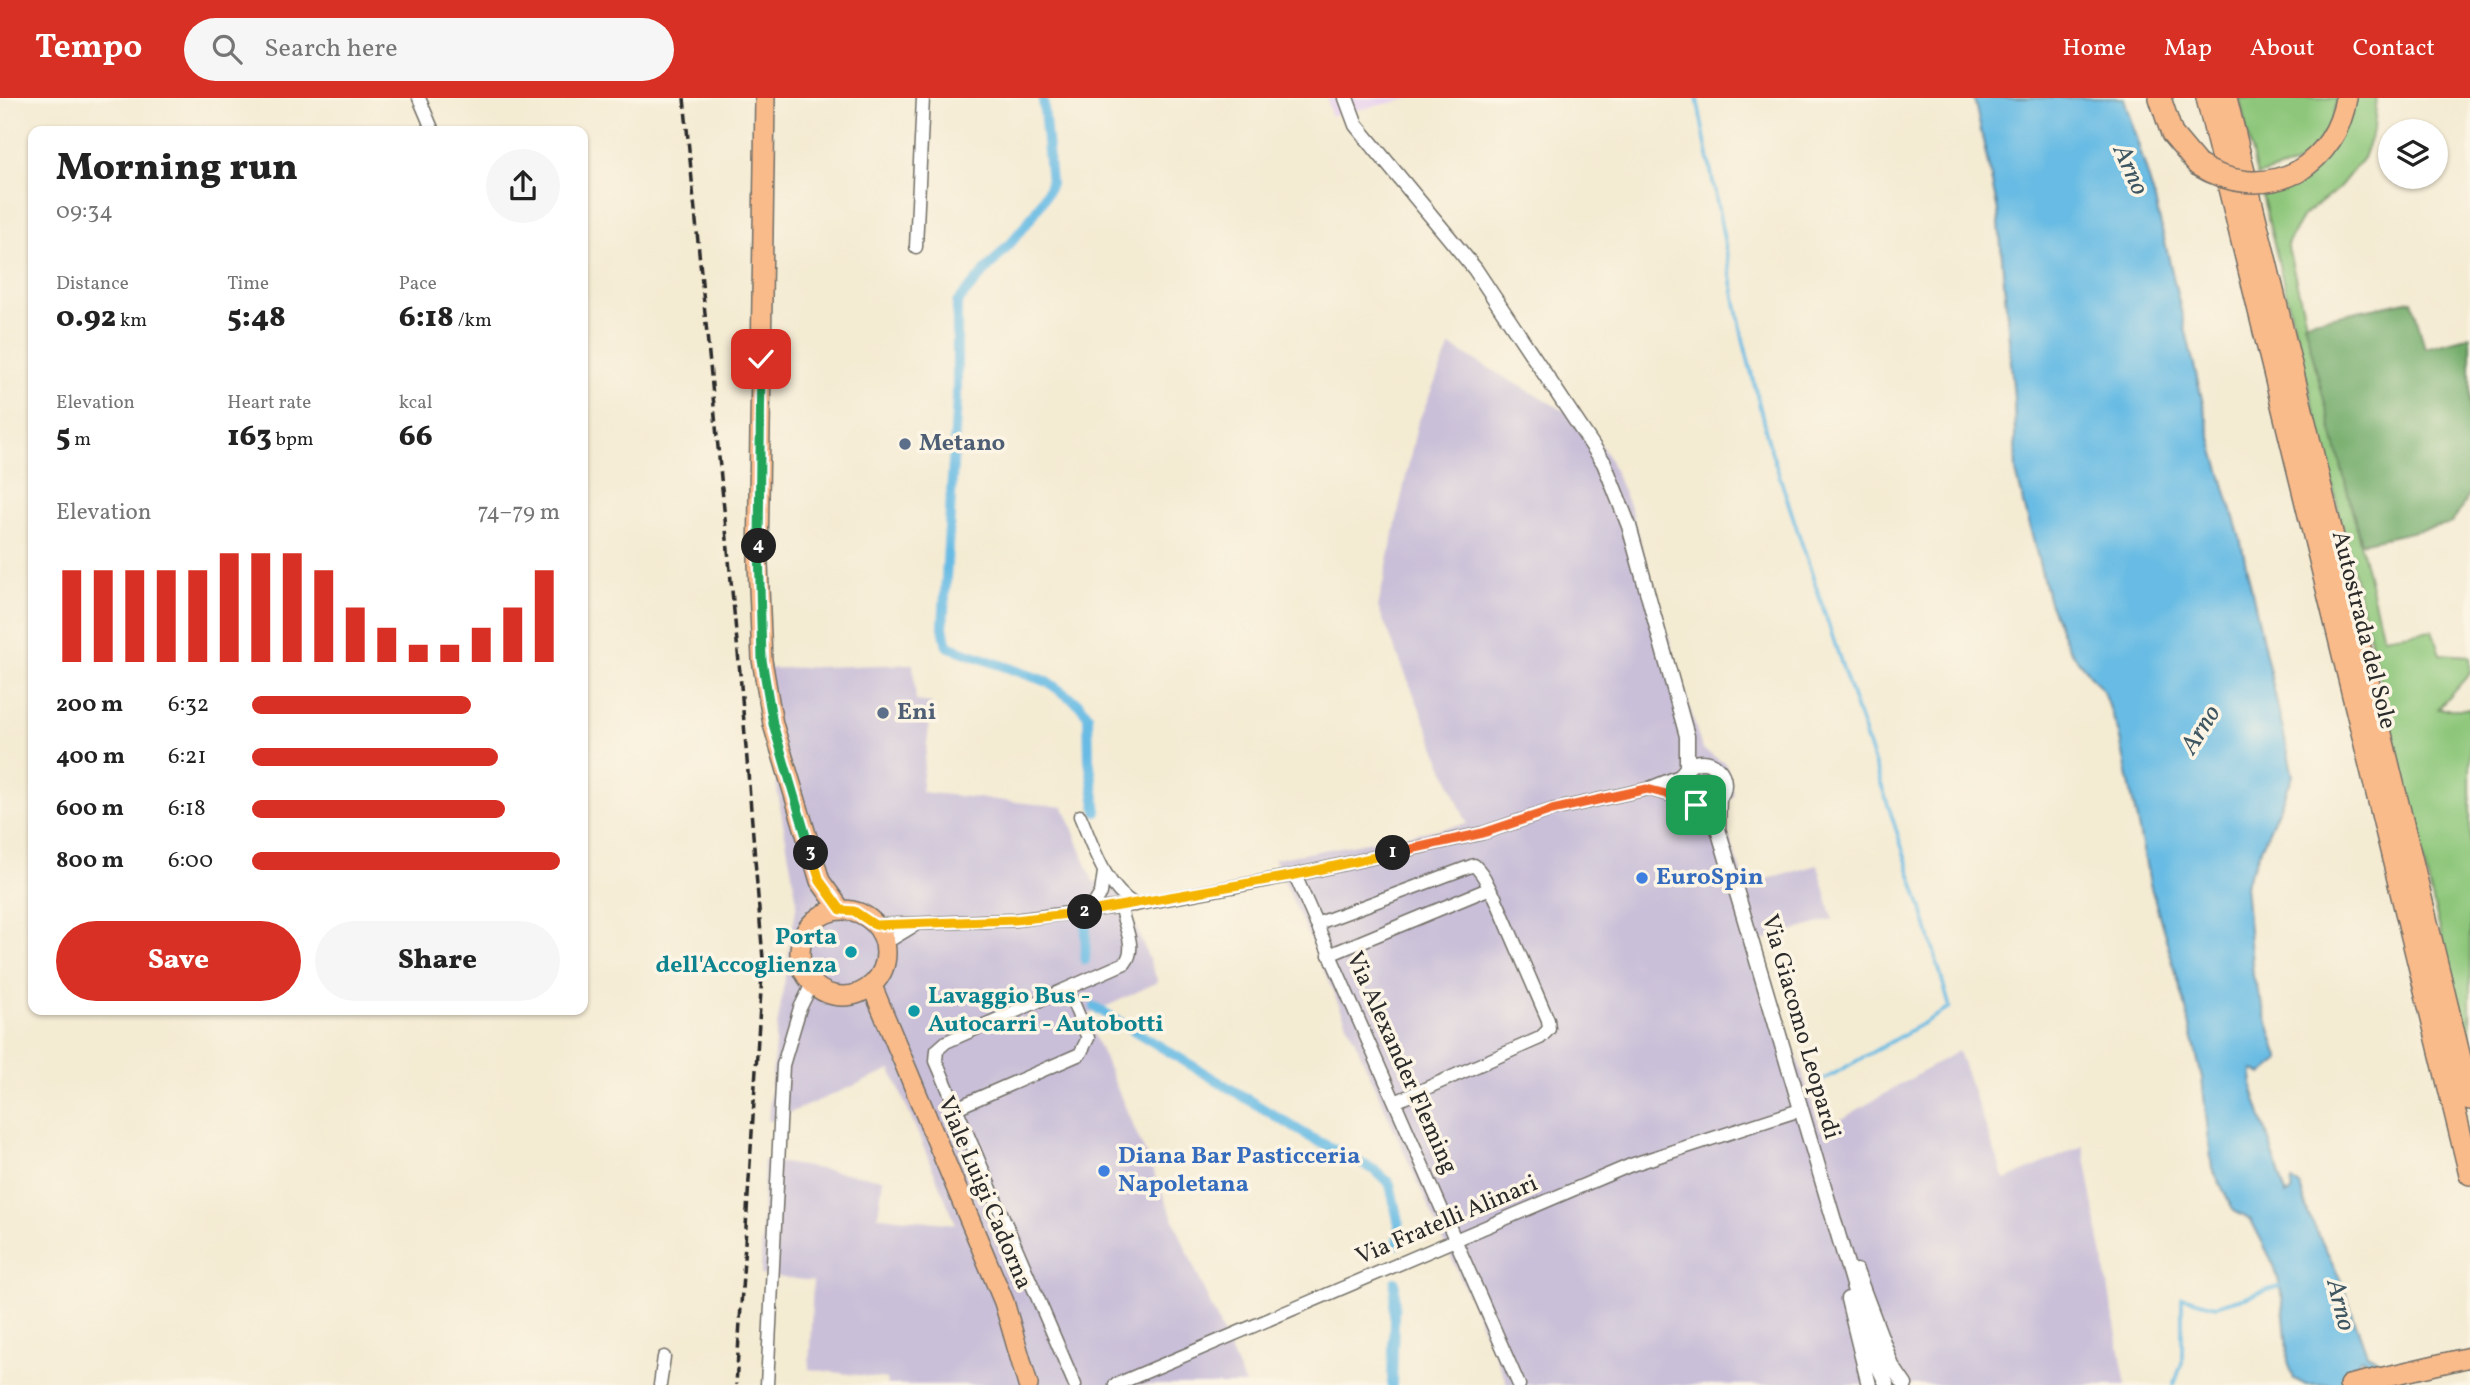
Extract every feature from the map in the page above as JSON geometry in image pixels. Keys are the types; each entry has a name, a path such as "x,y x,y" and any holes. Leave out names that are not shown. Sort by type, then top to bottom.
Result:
{"highway":[{"path":"2160,98 2172,134 2198,165 2221,177 2244,182 2274,180 2297,172 2327,145 2338,126 2346,98"},
{"path":"2197,98 2223,167"},
{"name":"Autostrada del Sole","path":"2207,98 2470,1174"},
{"name":"Autostrada del Sole","path":"2227,98 2470,1099"}],"main road":[{"path":"765,98 758,563 762,660 773,724 820,881 841,910"},
{"path":"818,918 820,881"},
{"path":"841,910 854,911 875,925 885,943 884,966 872,985 851,996 831,994 812,984 800,957 804,935 818,918 841,910"},
{"name":"Viale Luigi Cadorna","path":"872,985 1003,1302 1028,1385"},
{"name":"Viale Luigi Cadorna","path":"851,996 886,1023"},
{"path":"2349,1385 2470,1357"}],"street":[{"path":"419,98 431,126"},
{"path":"916,247 923,98"},
{"name":"Via Giacomo Leopardi","path":"1346,98 1356,125 1371,139 1475,269 1604,463 1629,526 1687,736 1705,763 1721,774 1724,786 1719,799 1718,829 1875,1359 1887,1385"},
{"name":"Via Giacomo Leopardi","path":"1687,736 1681,788 1718,829"},
{"path":"875,925 1015,920 1135,905 1295,875 1483,833 1552,810 1647,789 1705,763"},
{"path":"1647,789 1708,805 1719,799"},
{"path":"1080,816 1104,871 1120,896 1135,905"},
{"path":"1315,925 1474,865 1486,876 1488,889 1495,897 1549,1029 1540,1038 1395,1102"},
{"path":"1090,911 1101,893 1104,871"},
{"name":"Via Alexander Fleming","path":"1295,875 1519,1385"},
{"path":"1329,955 1488,889"},
{"path":"1075,1385 936,1061 937,1049 946,1042 1120,967 1131,956 1131,945 1121,907"},
{"path":"885,943 916,925"},
{"path":"767,1385 783,1065 800,1008 812,984"},
{"path":"956,1108 1080,1054 1088,1038 1068,990"},
{"name":"Via Fratelli Alinari","path":"1115,1385 1631,1165 1800,1110"},
{"name":"Via Giacomo Leopardi","path":"1840,1238 1847,1295 1869,1385"},
{"name":"Via Giacomo Leopardi","path":"1840,1238 1866,1289 1892,1366 1905,1385"},
{"path":"660,1385 664,1357"}],"shaded area":[{"path":"1327,98 1412,98 1331,116"},
{"path":"1450,346 1587,424 1609,458 1631,510 1702,749 1726,764 1734,794 1721,812 1745,885 1818,865 1833,919 1759,942 1821,1131 1958,1051 2005,1180 2083,1146 2126,1385 1508,1385 1274,859 1467,824 1378,607 1417,425"},
{"path":"913,664 916,701 932,703 921,792 1064,807 1093,881 1122,892 1158,982 1086,1016 1245,1385 887,1385 887,1379 809,1369 813,1281 761,1275 764,1160 883,1179 878,1216 956,1224 891,1070 768,1122 776,1033 797,902 756,669"}],"green space":[{"path":"2239,98 2338,98 2330,130 2299,163 2257,176"},
{"path":"2352,98 2377,98 2374,128 2363,158 2337,190 2303,216 2287,244 2383,637 2432,630 2440,654 2470,656 2470,673 2438,709 2470,709 2470,1054 2261,190 2284,187"},
{"path":"2412,300 2425,348 2470,336 2470,493 2452,523 2361,543 2304,322"}],"water":[{"name":"Arno","path":"1974,98 2124,98 2154,196 2214,450 2240,538 2293,776 2245,885 2253,976 2280,1060 2263,1074 2253,1070 2252,1086 2286,1195 2291,1192 2292,1181 2300,1186 2309,1216 2340,1279 2367,1354 2377,1359 2392,1385 2380,1385 2375,1365 2362,1358 2354,1368 2357,1385 2306,1385 2294,1379 2288,1361 2282,1293 2274,1265 2251,1220 2234,1211 2212,1168 2202,1078 2184,1001 2150,884 2119,734 2104,692 2068,648 2049,602 2016,472 2014,398 1998,211"}],"waterway":[{"path":"1043,98 1051,183 1022,229 957,303 957,398 943,627 947,646 1048,682 1079,704 1088,715 1089,759 1097,812"},
{"path":"1697,98 1743,339 1769,444 1921,905 1950,1008 1816,1084"},
{"path":"1085,960 1086,926"},
{"path":"1095,1007 1310,1137 1376,1171 1390,1184 1399,1225 1397,1244"},
{"path":"1392,1385 1395,1282"},
{"path":"2174,1385 2182,1363 2182,1297 2216,1306 2284,1285"}],"railway":[{"path":"684,98 740,673 763,959 736,1385"}],"place":[{"name":"Metano","path":"905,444"},
{"name":"Eni","path":"883,713"},
{"name":"EuroSpin","path":"1642,878"},
{"name":"Porta dell'Accoglienza","path":"851,952"},
{"name":"Lavaggio Bus - Autocarri - Autobotti","path":"914,1011"},
{"name":"Diana Bar Pasticceria Napoletana","path":"1104,1171"}],"route":[{"path":"761,359 758,563 762,660 773,724 820,881 841,910 854,911 875,925 1032,919 1135,905 1295,875 1483,833 1552,810 1647,789 1686,799 1696,805"}]}
